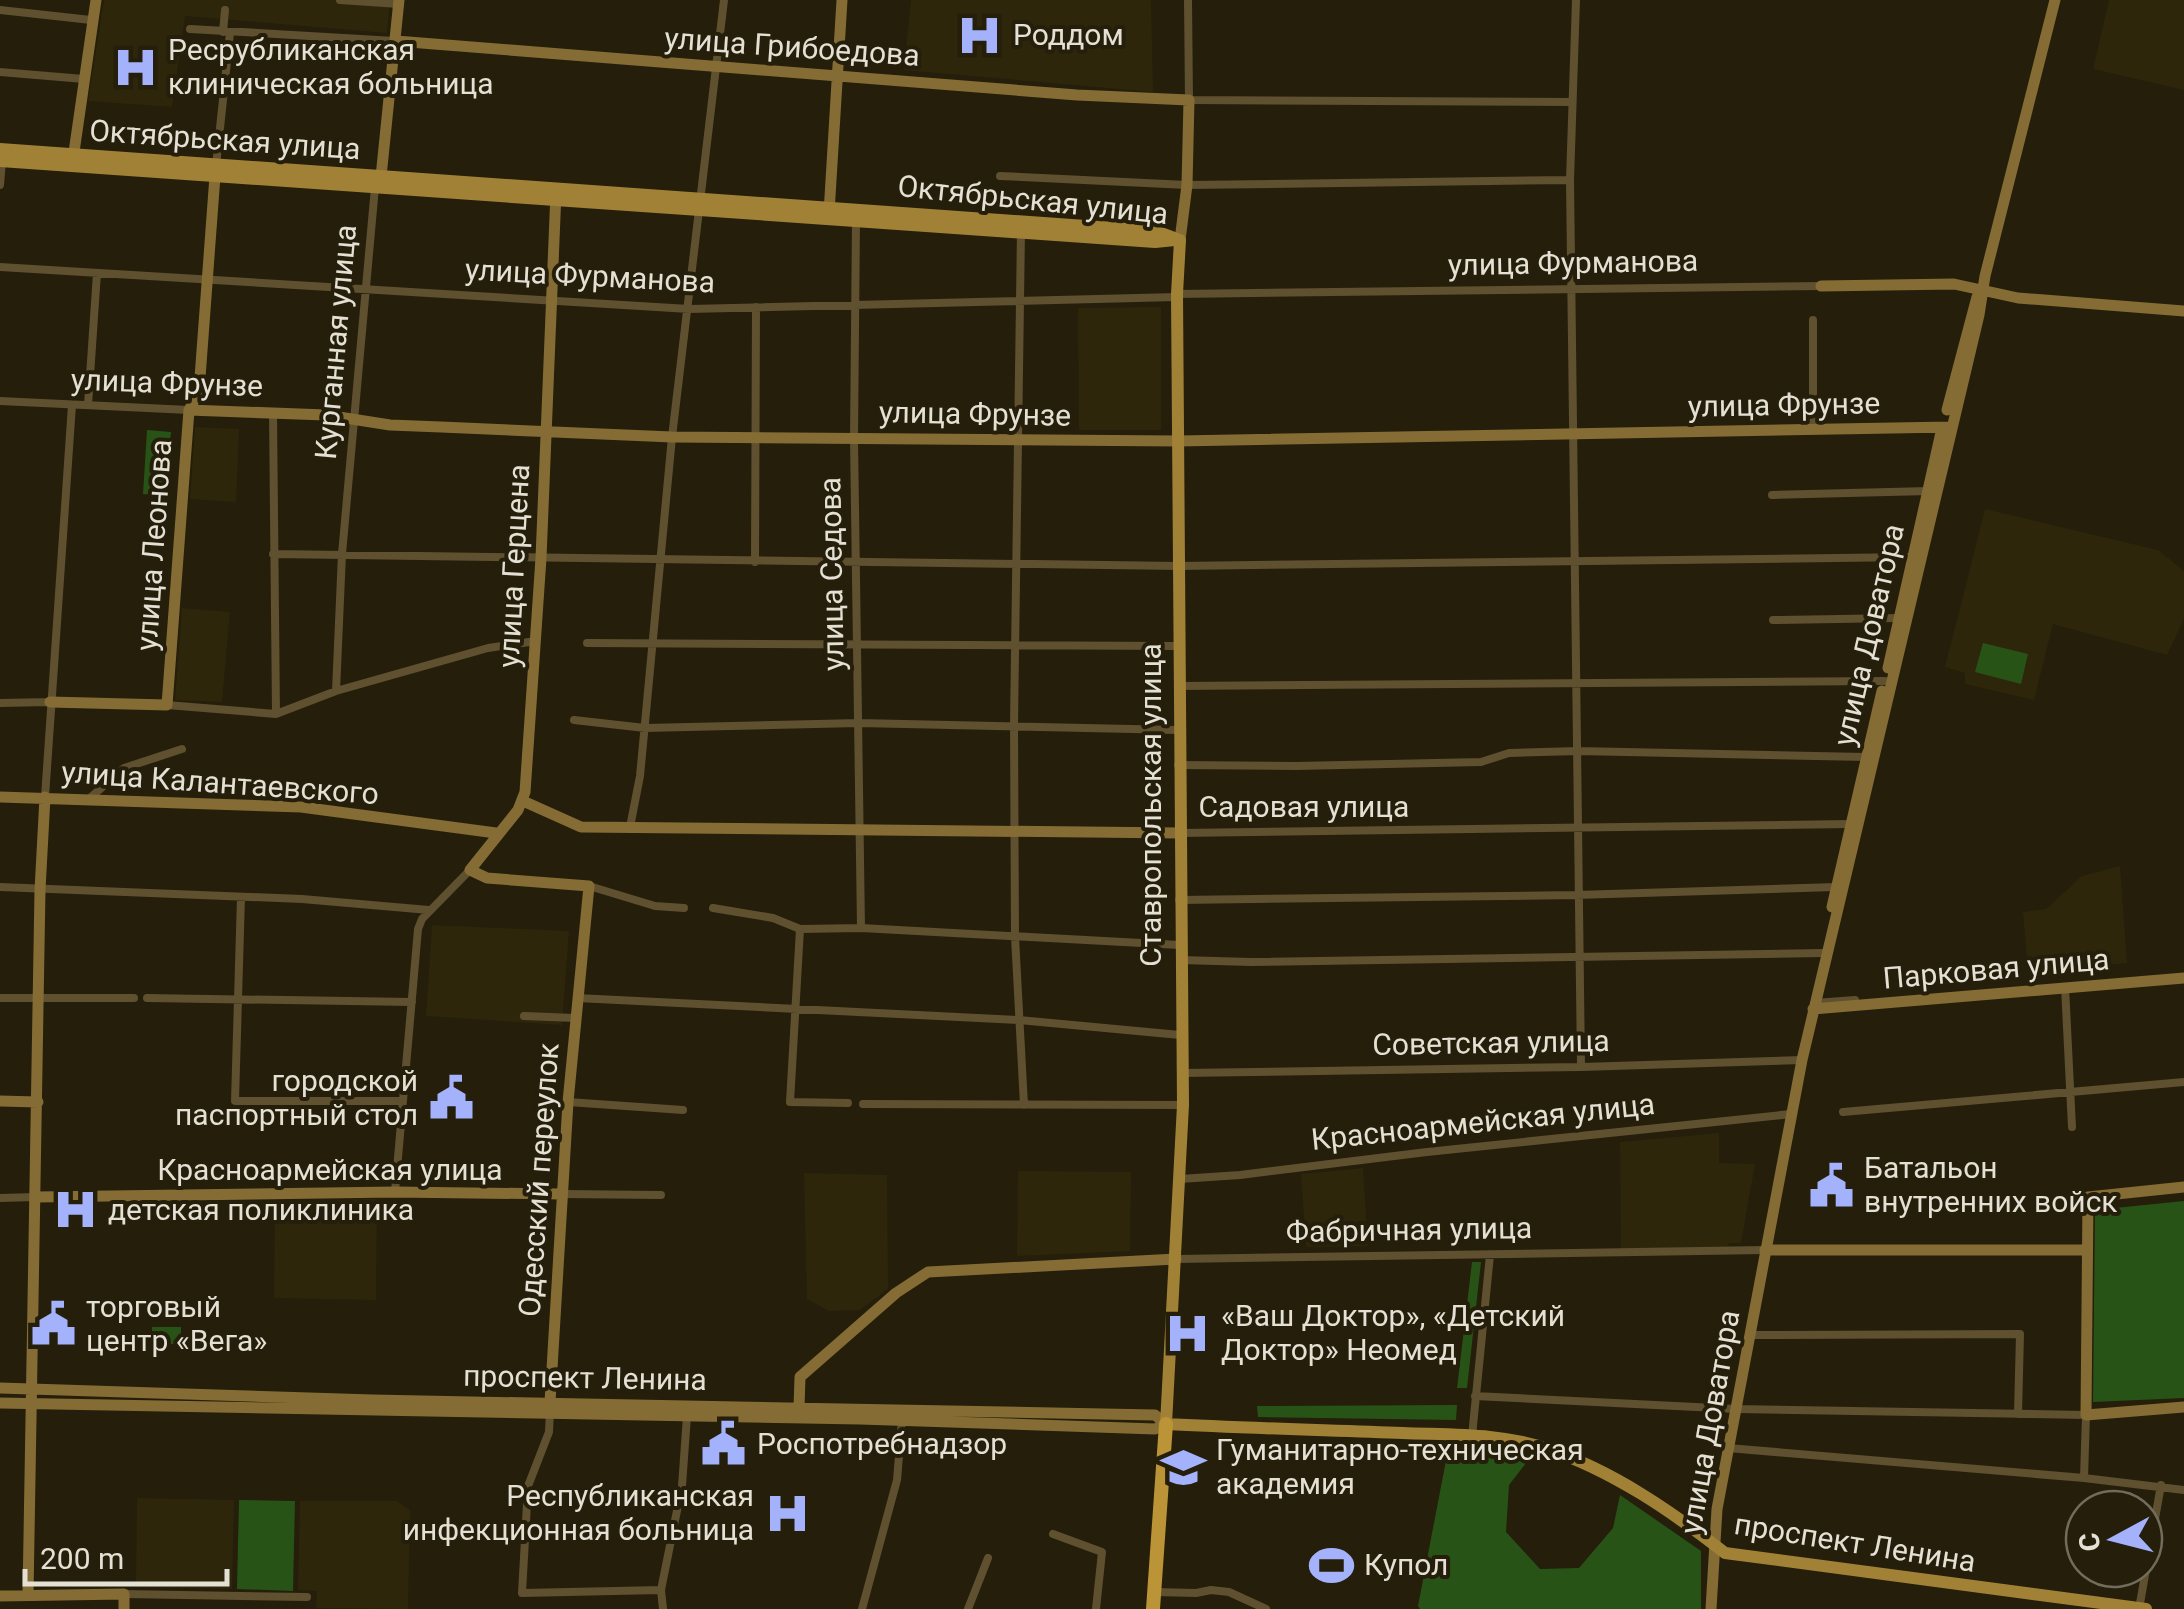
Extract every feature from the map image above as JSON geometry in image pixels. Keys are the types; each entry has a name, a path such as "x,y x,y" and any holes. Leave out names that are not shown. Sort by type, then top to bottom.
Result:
{"highway":[{"name":"Ставропольская улица","path":"1153,1609 1166,1424"}],"main road":[{"name":"Октябрьская улица","path":"1,157 1021,226 1155,242 1180,240"},
{"name":"Октябрьская улица","path":"829,212 856,220 1021,226"},
{"name":"Ставропольская улица","path":"1166,1424 1182,1105 1178,765 1180,240"},
{"name":"проспект Ленина","path":"1166,1424 1472,1436 1526,1443 1586,1464 1668,1511 1725,1554 2141,1609"}],"street":[{"path":"73,159 90,20 96,0"},
{"path":"340,0 399,2"},
{"path":"630,826 645,728 672,436 724,0"},
{"path":"829,212 842,0"},
{"name":"Ставропольская улица","path":"1180,240 1188,185 1188,0"},
{"path":"1576,0 1570,180 1581,1067"},
{"name":"улица Доватора","path":"1711,1609 1713,1544 1728,1448 1802,1060 1946,427 2055,0"},
{"name":"Курганная улица","path":"336,692 342,554 364,289 399,2"},
{"path":"0,10 90,20"},
{"name":"улица Леонова","path":"167,705 188,410 200,391 225,10"},
{"name":"улица Грибоедова","path":"190,28 1188,100 1572,102"},
{"path":"0,72 84,79"},
{"path":"0,184 1,157"},
{"path":"1000,176 1188,185 1570,180"},
{"name":"улица Герцена","path":"523,801 541,558 556,194"},
{"name":"улица Седова","path":"856,220 854,438 862,928"},
{"path":"1021,226 1014,724 1015,937 1024,1105"},
{"name":"улица Фурманова","path":"0,268 689,309 1572,287 1954,284 1979,291"},
{"path":"88,405 96,273"},
{"path":"1979,291 2184,314"},
{"path":"755,562 756,307"},
{"path":"1813,320 1813,430"},
{"name":"улица Фрунзе","path":"0,401 273,412 390,424 754,438 1179,440 1946,427"},
{"path":"28,1595 40,890 72,404"},
{"path":"273,412 276,714"},
{"name":"улица Доватора","path":"1814,1006 1850,824 1946,427"},
{"path":"1772,496 1928,491"},
{"path":"273,554 1178,566 1913,557"},
{"path":"1773,620 1899,618"},
{"path":"0,703 167,705 276,714 336,692 488,648 536,641"},
{"path":"587,643 1178,646"},
{"path":"1178,686 1885,681"},
{"path":"574,720 645,728 859,723 1178,730"},
{"path":"90,798 124,768 182,748"},
{"path":"1178,765 1481,762 1509,753 1578,752 1866,757"},
{"name":"улица Калантаевского","path":"0,797 300,807 496,834"},
{"path":"395,1192 418,928 429,910 470,870 523,801"},
{"name":"Садовая улица","path":"523,801 581,827 1179,833 1850,824"},
{"path":"470,870 487,878 589,886 656,906 684,908"},
{"name":"Одесский переулок","path":"589,886 568,1102 549,1432 528,1486 522,1593 662,1590"},
{"path":"0,887 240,896 429,910"},
{"path":"1179,900 1836,887"},
{"path":"240,896 235,1101 402,1101"},
{"path":"713,908 773,918 800,929 862,928 1015,937 1180,952 1580,958 1822,953"},
{"path":"800,929 790,1102 848,1103"},
{"name":"Парковая улица","path":"1814,1006 2184,978"},
{"path":"2066,987 2072,1127"},
{"path":"0,998 134,998"},
{"path":"147,998 412,1002"},
{"path":"576,998 1019,1020 1180,1035"},
{"path":"1814,1006 1855,1000"},
{"path":"524,1016 575,1018"},
{"name":"Советская улица","path":"1182,1073 1802,1060"},
{"path":"1843,1112 2184,1082"},
{"path":"0,1101 38,1102"},
{"path":"568,1102 683,1110"},
{"path":"863,1104 1182,1105"},
{"name":"Красноармейская улица","path":"1180,1179 1240,1176 1791,1114"},
{"path":"2084,1478 2088,1197 2184,1187"},
{"name":"Красноармейская улица","path":"0,1198 395,1192 661,1194"},
{"name":"Фабричная улица","path":"800,1407 800,1376 896,1293 928,1272 1176,1259 1765,1250 2086,1250"},
{"path":"1472,1436 1490,1254"},
{"path":"1750,1335 2020,1334 2018,1414"},
{"name":"проспект Ленина","path":"0,1388 550,1408 687,1416 1154,1429 1166,1424 1156,1415 800,1407 550,1408 0,1403"},
{"path":"1475,1396 1736,1409 2018,1414 2086,1415 2184,1407"},
{"path":"664,1609 662,1590 682,1486 687,1416"},
{"path":"862,1609 897,1480 902,1420"},
{"path":"1728,1448 2184,1490"},
{"path":"2141,1609 2161,1486"},
{"path":"1053,1534 1102,1552 1096,1609"},
{"path":"968,1609 988,1558"},
{"path":"1154,1592 1228,1592 1266,1609"},
{"path":"124,1594 124,1609"},
{"path":"0,1596 307,1597"}],"shaded area":[{"name":"Ресрубликанская клиническая больница","path":"104,0 390,0 387,33 185,16 172,107 88,101"},
{"path":"911,0 1151,0 1153,92 904,70"},
{"path":"2109,0 2184,0 2184,90 2093,69"},
{"path":"1161,307 1161,430 1079,430 1078,308"},
{"path":"195,427 239,429 236,502 190,499"},
{"path":"1985,509 2158,550 2184,571 2184,619 2167,655 2053,624 2034,700 1965,684 1965,673 1945,667"},
{"path":"182,608 230,612 222,702 175,700"},
{"path":"2120,866 2127,963 2028,971 2023,912 2046,909 2082,876"},
{"path":"432,925 569,931 562,1025 426,1016"},
{"path":"1719,1133 1719,1163 1755,1164 1741,1243 1729,1243 1728,1248 1621,1249 1620,1142"},
{"path":"1363,1168 1368,1246 1306,1247 1301,1174"},
{"path":"1018,1171 1131,1172 1130,1251 1017,1256"},
{"path":"804,1173 887,1175 888,1289 860,1310 829,1311 807,1299"},
{"path":"377,1199 376,1300 274,1298 275,1202"},
{"path":"137,1498 234,1500 232,1589 136,1587"},
{"path":"300,1501 397,1501 410,1510 408,1609 316,1608 317,1591 298,1590"}],"green space":[{"path":"147,430 171,432 166,496 143,494"},
{"path":"1983,643 2028,654 2021,684 1975,672"},
{"path":"2184,1201 2184,1398 2093,1402 2095,1210"},
{"path":"1472,1262 1481,1262 1467,1388 1457,1388"},
{"path":"152,1327 181,1327 181,1344 152,1344"},
{"path":"1457,1405 1456,1420 1258,1417 1257,1406"},
{"path":"1449,1445 1533,1454 1509,1485 1506,1532 1540,1569 1579,1568 1613,1528 1620,1495 1701,1551 1701,1609 1420,1609"},
{"path":"239,1500 295,1501 293,1591 237,1589"}],"place":[{"name":"Роддом","path":"980,35"},
{"name":"Ресрубликанская клиническая больница","path":"135,67"},
{"name":"городской паспортный стол","path":"451,1098"},
{"name":"Батальон внутренних войск","path":"1831,1185"},
{"name":"детская поликлиника","path":"75,1210"},
{"name":"торговый центр «Вега»","path":"53,1324"},
{"name":"«Ваш Доктор», «Детский Доктор» Неомед","path":"1188,1333"},
{"name":"Роспотребнадзор","path":"724,1444"},
{"name":"Гуманитарно-техническая академия","path":"1183,1467"},
{"name":"Республиканская инфекционная больница","path":"787,1513"},
{"name":"Купол","path":"1331,1565"}]}
